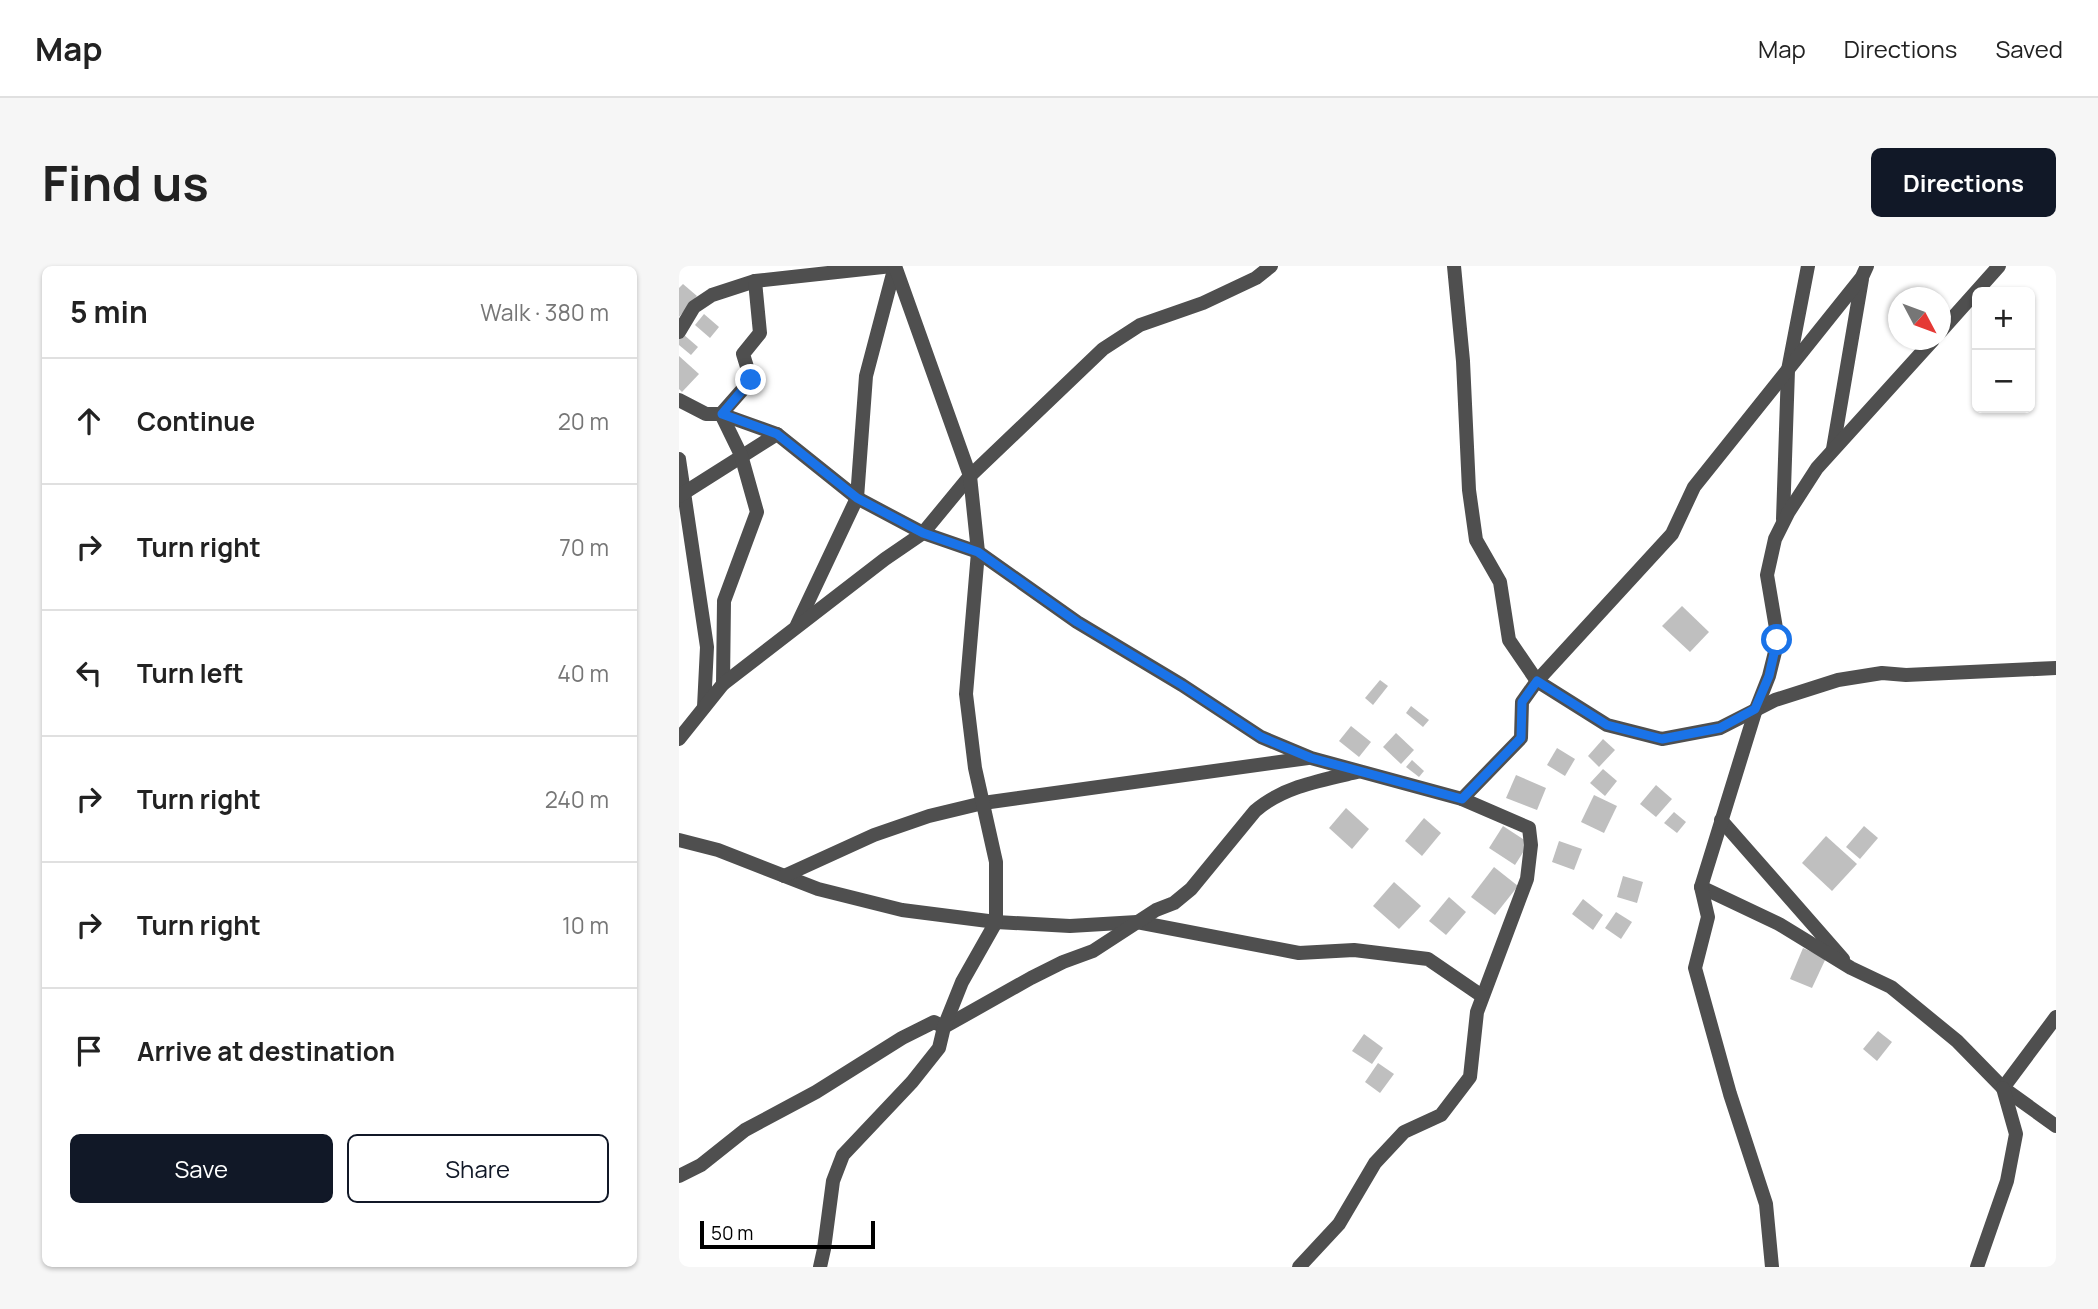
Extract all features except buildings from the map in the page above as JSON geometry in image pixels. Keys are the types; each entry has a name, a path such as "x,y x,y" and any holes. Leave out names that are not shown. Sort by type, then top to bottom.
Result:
{"street":[{"path":"679,332 694,307 712,295 755,281 894,266"},
{"path":"820,1267 833,1181 843,1155 912,1082 939,1048 944,1027 962,982 996,922 996,862 975,768 965,694 978,552 971,476 894,266"},
{"path":"796,626 857,498 866,376 894,266"},
{"path":"679,738 723,684 796,626 923,533 971,476 1103,349 1140,325 1203,303 1256,278 1271,266"},
{"path":"1454,266 1463,361 1469,490 1476,540 1500,582 1510,640 1537,681 1607,725 1662,739 1720,728 1775,700 1838,680 1882,673 1906,675 2056,668"},
{"path":"1783,524 1788,370 1808,266"},
{"path":"1951,320 1999,266"},
{"path":"1462,799 1521,738 1522,702 1537,681 1672,534 1694,487 1865,271"},
{"path":"1833,451 1865,271"},
{"path":"722,414 751,380 743,354 760,333 755,281"},
{"path":"1772,1267 1766,1204 1730,1094 1695,968 1708,917 1701,887 1755,709 1769,676 1777,640 1767,575 1775,539 1817,468 1924,350"},
{"path":"679,400 706,414 722,414 777,434 857,498 923,533 978,552 1077,622 1182,685 1261,737 1311,758 1462,799 1529,828 1531,845 1527,879 1477,1012 1470,1077 1441,1115 1404,1132 1375,1163 1339,1224 1299,1267"},
{"path":"722,414 741,455 757,512 724,601 723,684"},
{"path":"682,495 777,434"},
{"path":"679,459 682,495 706,647 705,707"},
{"path":"784,876 874,835 929,816 983,803 1311,758"},
{"path":"944,1027 1031,978 1093,951 1156,909 1174,903 1191,889 1266,802 1319,781 1361,771"},
{"path":"1721,820 1851,968"},
{"path":"679,840 718,850 818,889 902,910 996,922 1070,926 1137,922 1299,953 1354,950 1428,959 1482,996"},
{"path":"1701,887 1779,924 1851,968 1891,987 1957,1041 2003,1088 2056,1126"},
{"path":"2003,1088 2056,1017"},
{"path":"679,1176 701,1165 745,1130 816,1092 902,1038 934,1022 944,1027"},
{"path":"1977,1267 2007,1181 2016,1134 2003,1088"}],"route":[{"path":"751,380 722,414 777,434 857,498 923,533 978,552 1077,622 1182,685 1261,737 1311,758 1462,799 1521,738 1522,702 1537,681 1607,725 1662,739 1720,728 1755,709 1769,676 1777,640"}]}
